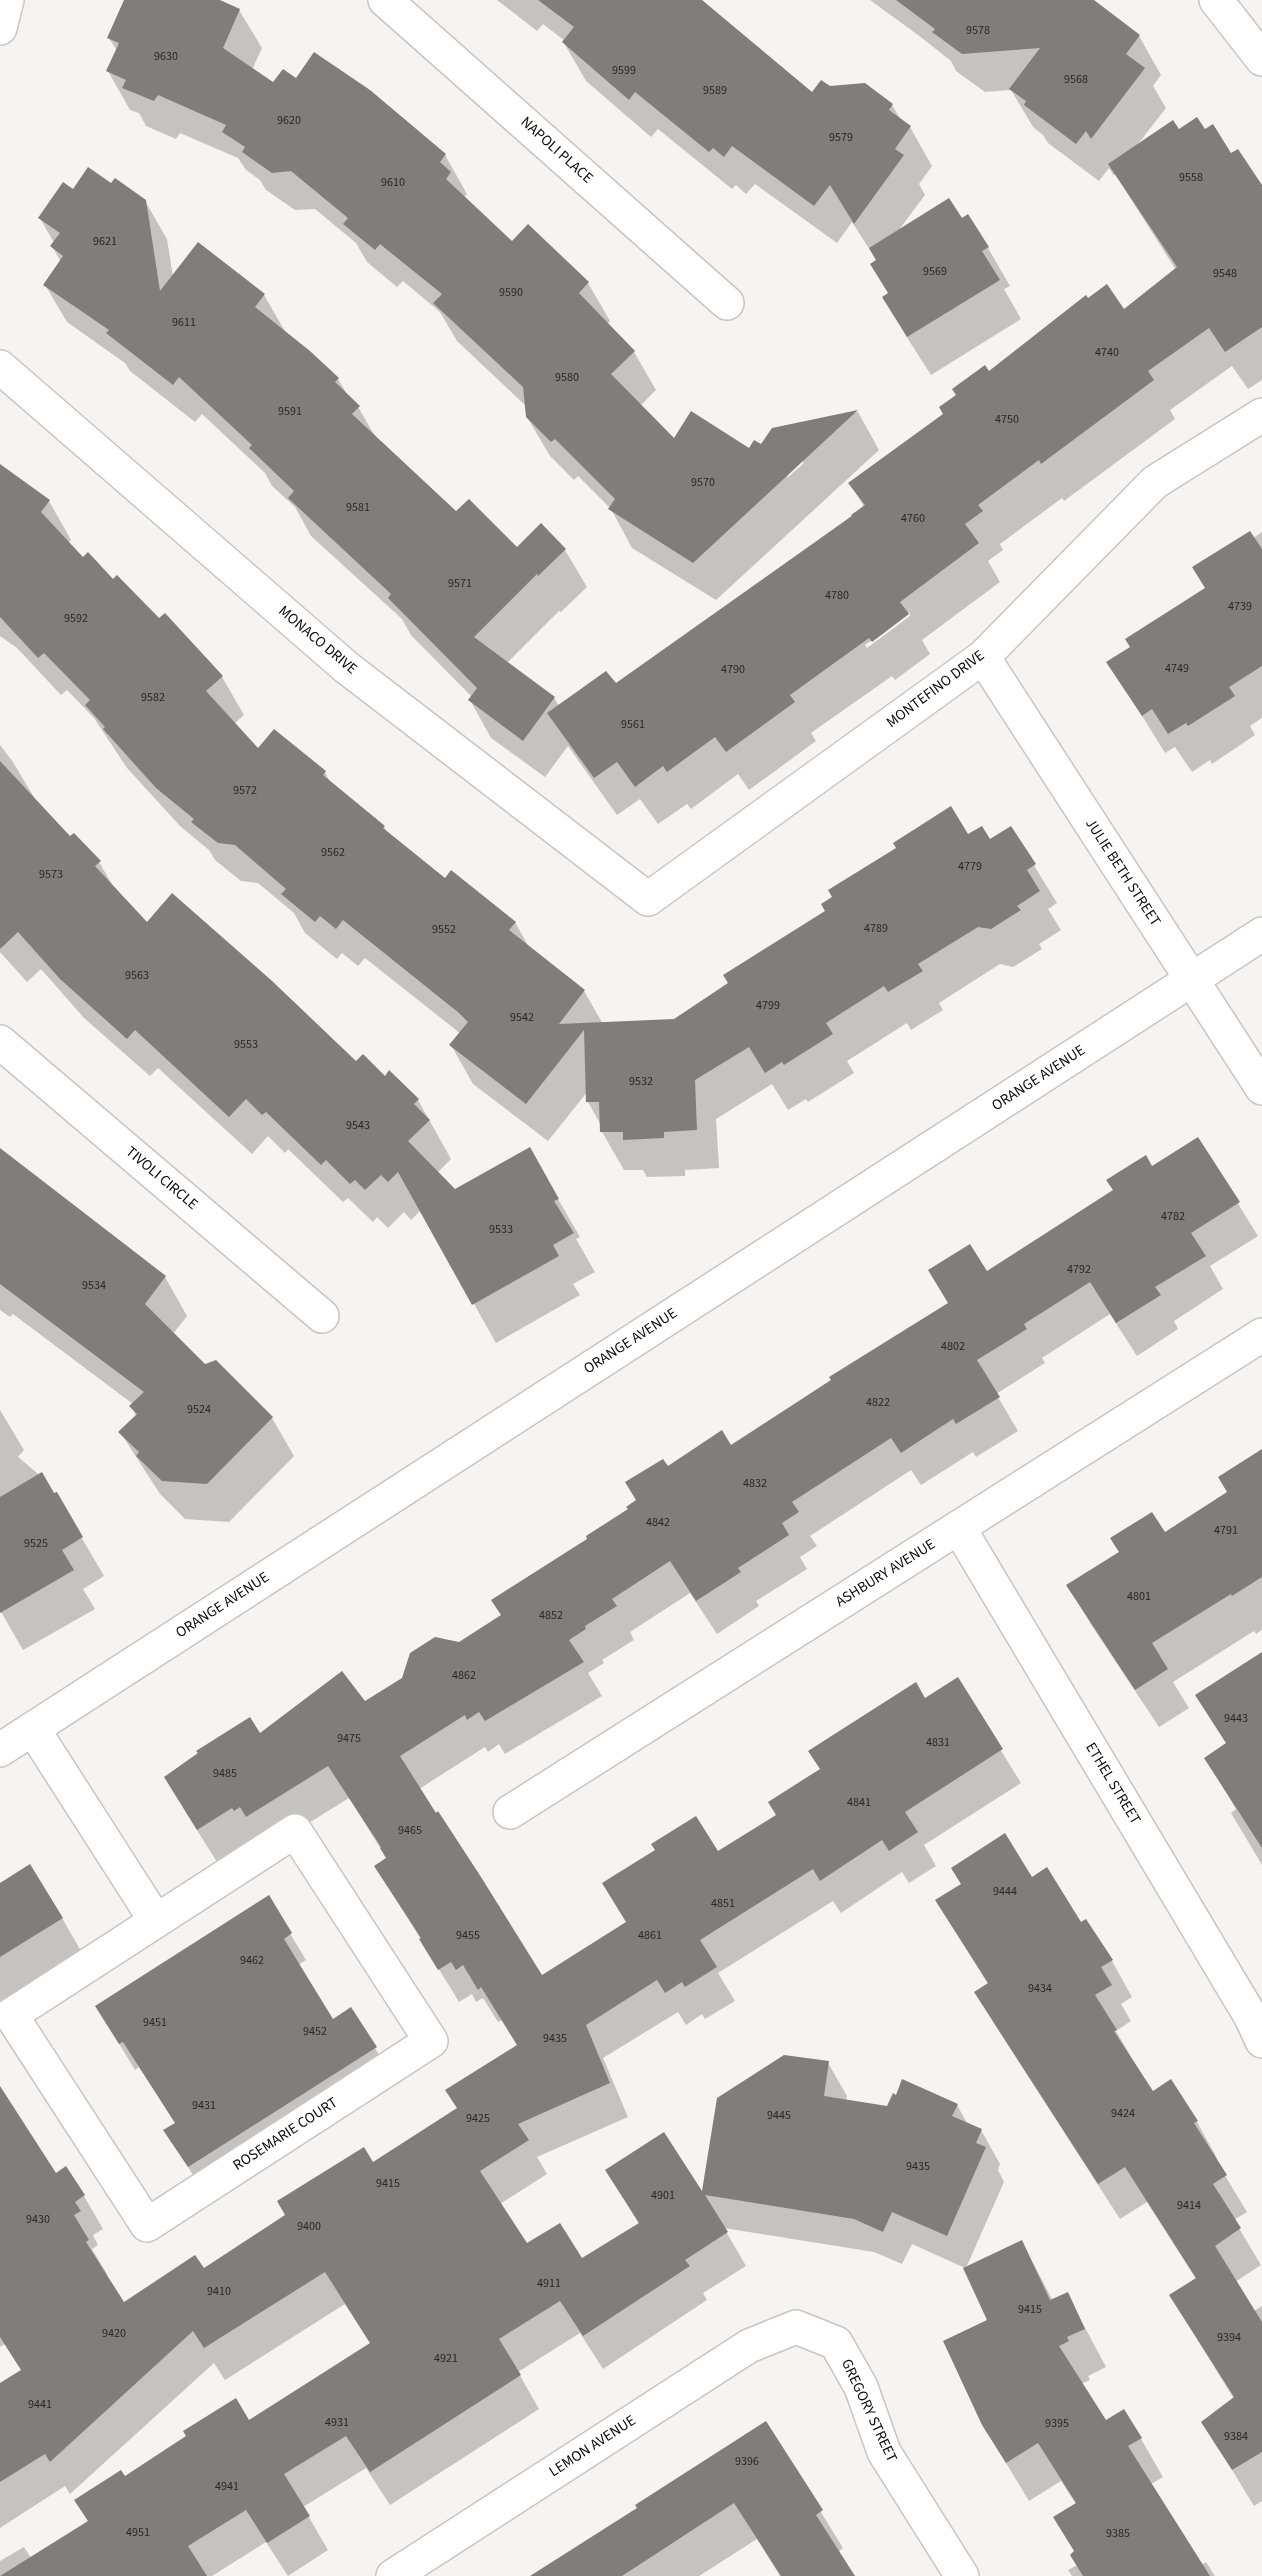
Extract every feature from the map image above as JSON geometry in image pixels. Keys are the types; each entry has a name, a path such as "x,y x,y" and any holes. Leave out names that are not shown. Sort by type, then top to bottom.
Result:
{"street":[{"path":"0,28 7,0"},
{"name":"NAPOLI PLACE","path":"385,0 727,303"},
{"path":"1216,0 1262,59"},
{"name":"MONACO DRIVE","path":"0,367 346,667 648,899"},
{"name":"MONTEFINO DRIVE","path":"648,899 983,657 1155,482 1262,415"},
{"name":"JULIE BETH STREET","path":"983,657 1262,1088"},
{"name":"ORANGE AVENUE","path":"0,1750 1262,934"},
{"name":"TIVOLI CIRCLE","path":"0,1042 322,1316"},
{"name":"ASHBURY AVENUE","path":"510,1812 1262,1335"},
{"name":"ETHEL STREET","path":"959,1528 1251,2017 1262,2041"},
{"path":"33,1729 156,1921"},
{"name":"ROSEMARIE COURT","path":"295,1831 431,2041 147,2224 11,2015 156,1921 295,1831"},
{"name":"LEMON AVENUE","path":"393,2576 749,2346 796,2327"},
{"name":"GREGORY STREET","path":"796,2327 836,2343 861,2387 884,2452 962,2576"}],"building":[{"path":"124,0 220,0 240,9 223,48 273,82 283,69 296,78 314,52 370,90 446,154 440,162 451,172 446,179 512,241 528,224 589,282 579,293 635,351 611,374 674,438 691,411 749,448 754,440 761,444 772,428 858,410 693,563 608,509 615,499 555,439 551,442 526,417 523,387 433,303 442,294 380,244 375,250 343,224 348,218 291,171 272,173 242,152 245,147 222,132 226,125 158,95 154,101 122,88 126,80 106,71 119,43 107,38"},
{"path":"538,0 702,0 812,92 821,80 830,86 865,83 893,104 889,110 911,126 895,149 904,155 854,224 830,185 814,206 732,146 724,157 713,148 709,152 635,92 629,100 562,42 574,27"},
{"path":"896,0 1094,0 1140,35 1126,54 1145,68 1091,139 1086,131 1076,144 1024,105 1026,101 1009,89 1040,48 962,54 932,32 935,29"},
{"path":"1197,117 1205,129 1213,124 1231,153 1238,149 1262,185 1262,327 1225,352 1209,328 1148,371 1154,380 1041,464 1039,460 978,505 983,511 965,524 979,543 900,602 909,614 872,642 869,638 790,695 795,702 726,752 715,737 667,772 663,766 635,787 617,762 594,778 547,713 606,671 616,683 852,516 865,505 848,483 943,414 939,407 956,395 952,389 985,365 989,371 1086,295 1088,298 1107,284 1124,309 1177,267 1108,164 1173,120 1179,129"},
{"path":"88,167 111,183 115,178 146,200 160,291 198,242 265,294 255,307 310,351 339,378 335,382 360,406 352,414 456,511 469,499 517,547 541,523 566,549 538,576 537,574 474,637 555,697 523,741 468,700 477,688 388,598 391,594 288,498 294,491 249,448 252,445 179,377 173,385 106,333 109,330 43,285 63,256 50,246 60,233 38,218 63,182 73,189"},
{"path":"949,198 962,218 968,214 989,247 982,251 1000,280 907,337 882,297 888,293 870,264 876,260 869,248"},
{"path":"0,464 50,500 41,512 83,557 88,552 113,579 117,575 159,618 165,613 223,676 206,691 258,748 274,729 326,771 323,775 385,826 383,828 445,878 451,870 516,922 509,930 585,990 559,1024 674,1019 728,983 723,975 825,911 821,904 832,897 828,890 896,848 893,843 951,806 968,834 982,826 990,839 1011,826 1036,864 1027,870 1040,891 1017,906 1021,910 991,929 978,927 918,964 923,971 888,992 884,986 826,1023 833,1034 784,1065 782,1062 765,1073 749,1047 695,1080 697,1130 664,1132 664,1138 623,1140 623,1132 600,1132 599,1102 586,1102 584,1030 526,1104 449,1045 468,1022 459,1013 343,920 336,929 320,916 315,922 281,894 286,889 235,845 218,843 191,822 194,819 156,788 103,729 105,727 85,705 90,700 44,653 38,658 0,617"},
{"path":"1250,531 1262,549 1262,666 1229,687 1235,696 1188,726 1186,723 1168,734 1152,709 1142,716 1106,662 1130,647 1125,639 1205,588 1192,567"},
{"path":"0,761 70,836 74,833 101,861 95,866 147,922 172,893 271,980 356,1061 363,1054 385,1076 389,1070 419,1099 414,1104 430,1120 408,1141 455,1189 530,1147 559,1199 554,1201 574,1233 553,1245 559,1256 472,1305 398,1172 388,1182 381,1175 365,1190 355,1180 350,1184 326,1160 321,1165 266,1112 262,1115 246,1099 229,1117 135,1030 127,1039 60,979 18,932 0,949"},
{"path":"1198,1137 1240,1202 1191,1233 1206,1256 1155,1287 1161,1295 1116,1323 1090,1282 1024,1324 1027,1329 977,1360 1000,1397 956,1424 953,1419 901,1453 891,1438 792,1502 799,1512 782,1523 789,1535 738,1568 741,1572 696,1601 670,1561 612,1599 617,1606 585,1626 586,1629 569,1640 584,1662 485,1721 479,1712 467,1720 465,1715 400,1756 481,1877 542,1975 626,1922 602,1883 655,1850 651,1844 696,1816 718,1851 776,1815 768,1802 820,1769 808,1751 916,1682 925,1698 958,1677 1003,1749 905,1812 918,1832 889,1851 882,1840 820,1881 813,1869 700,1940 717,1967 685,1987 682,1982 665,1993 657,1980 586,2025 610,2083 518,2124 529,2140 480,2171 527,2243 560,2223 582,2258 639,2223 605,2170 664,2132 702,2191 717,2098 784,2055 829,2061 824,2096 887,2106 893,2093 896,2095 902,2079 958,2104 952,2116 982,2129 976,2143 986,2147 947,2236 892,2212 883,2232 854,2219 705,2195 728,2232 685,2260 690,2266 583,2336 560,2301 499,2339 521,2375 370,2472 346,2436 284,2474 310,2516 267,2543 246,2510 188,2546 207,2576 0,2576 88,2521 74,2500 121,2470 125,2476 186,2436 183,2431 236,2398 249,2420 370,2343 325,2272 204,2348 193,2331 50,2462 45,2454 0,2482 0,2383 21,2370 0,2337 0,2086 56,2173 66,2166 85,2195 75,2202 81,2211 74,2215 89,2240 86,2242 124,2302 195,2255 204,2268 285,2215 277,2201 364,2147 373,2162 457,2108 445,2090 517,2045 481,1987 478,1990 463,1965 456,1970 451,1962 438,1970 419,1939 421,1938 374,1866 386,1858 381,1847 328,1766 246,1817 240,1807 234,1811 232,1808 197,1830 164,1777 198,1753 196,1751 250,1717 260,1733 342,1671 365,1701 402,1678 410,1653 435,1637 459,1642 501,1615 491,1600 587,1539 586,1536 628,1509 626,1507 636,1500 625,1482 663,1459 668,1466 722,1430 731,1445 831,1380 829,1377 948,1303 928,1270 970,1244 987,1271 1113,1190 1106,1180 1146,1155 1152,1166"},
{"path":"0,1148 166,1276 145,1304 205,1364 216,1360 273,1417 207,1484 162,1481 136,1456 139,1452 118,1432 137,1414 129,1406 144,1392 0,1284"},
{"path":"1262,1449 1262,1577 1152,1643 1168,1669 1135,1690 1066,1585 1119,1552 1110,1538 1152,1512 1165,1532 1227,1492 1218,1477"},
{"path":"42,1472 54,1493 57,1492 83,1537 62,1550 74,1570 0,1613 0,1497"},
{"path":"1262,1652 1262,1848 1204,1758 1226,1743 1195,1695"},
{"path":"1005,1833 1032,1877 1047,1867 1081,1922 1086,1919 1113,1960 1101,1967 1112,1985 1095,1995 1117,2030 1114,2031 1153,2091 1171,2079 1198,2121 1194,2123 1227,2175 1213,2184 1241,2228 1215,2246 1262,2322 1262,2452 1232,2470 1201,2422 1234,2397 1169,2295 1196,2278 1125,2167 1098,2184 974,1992 988,1983 935,1900 961,1884 951,1868"},
{"path":"30,1864 63,1918 0,1957 0,1883"},
{"path":"269,1895 292,1933 284,1939 333,2019 351,2007 377,2047 188,2167 163,2130 175,2123 123,2042 119,2044 95,2006"},
{"path":"1022,2240 1050,2300 1068,2292 1085,2329 1067,2337 1069,2341 1059,2346 1106,2420 1124,2409 1142,2438 1128,2446 1210,2576 1083,2576 1070,2555 1074,2551 1053,2517 1076,2503 1038,2443 1006,2463 982,2425 943,2341 987,2320 963,2268"},
{"path":"766,2421 823,2510 816,2515 855,2576 781,2576 734,2503 622,2576 530,2576 637,2508 635,2505"}]}
